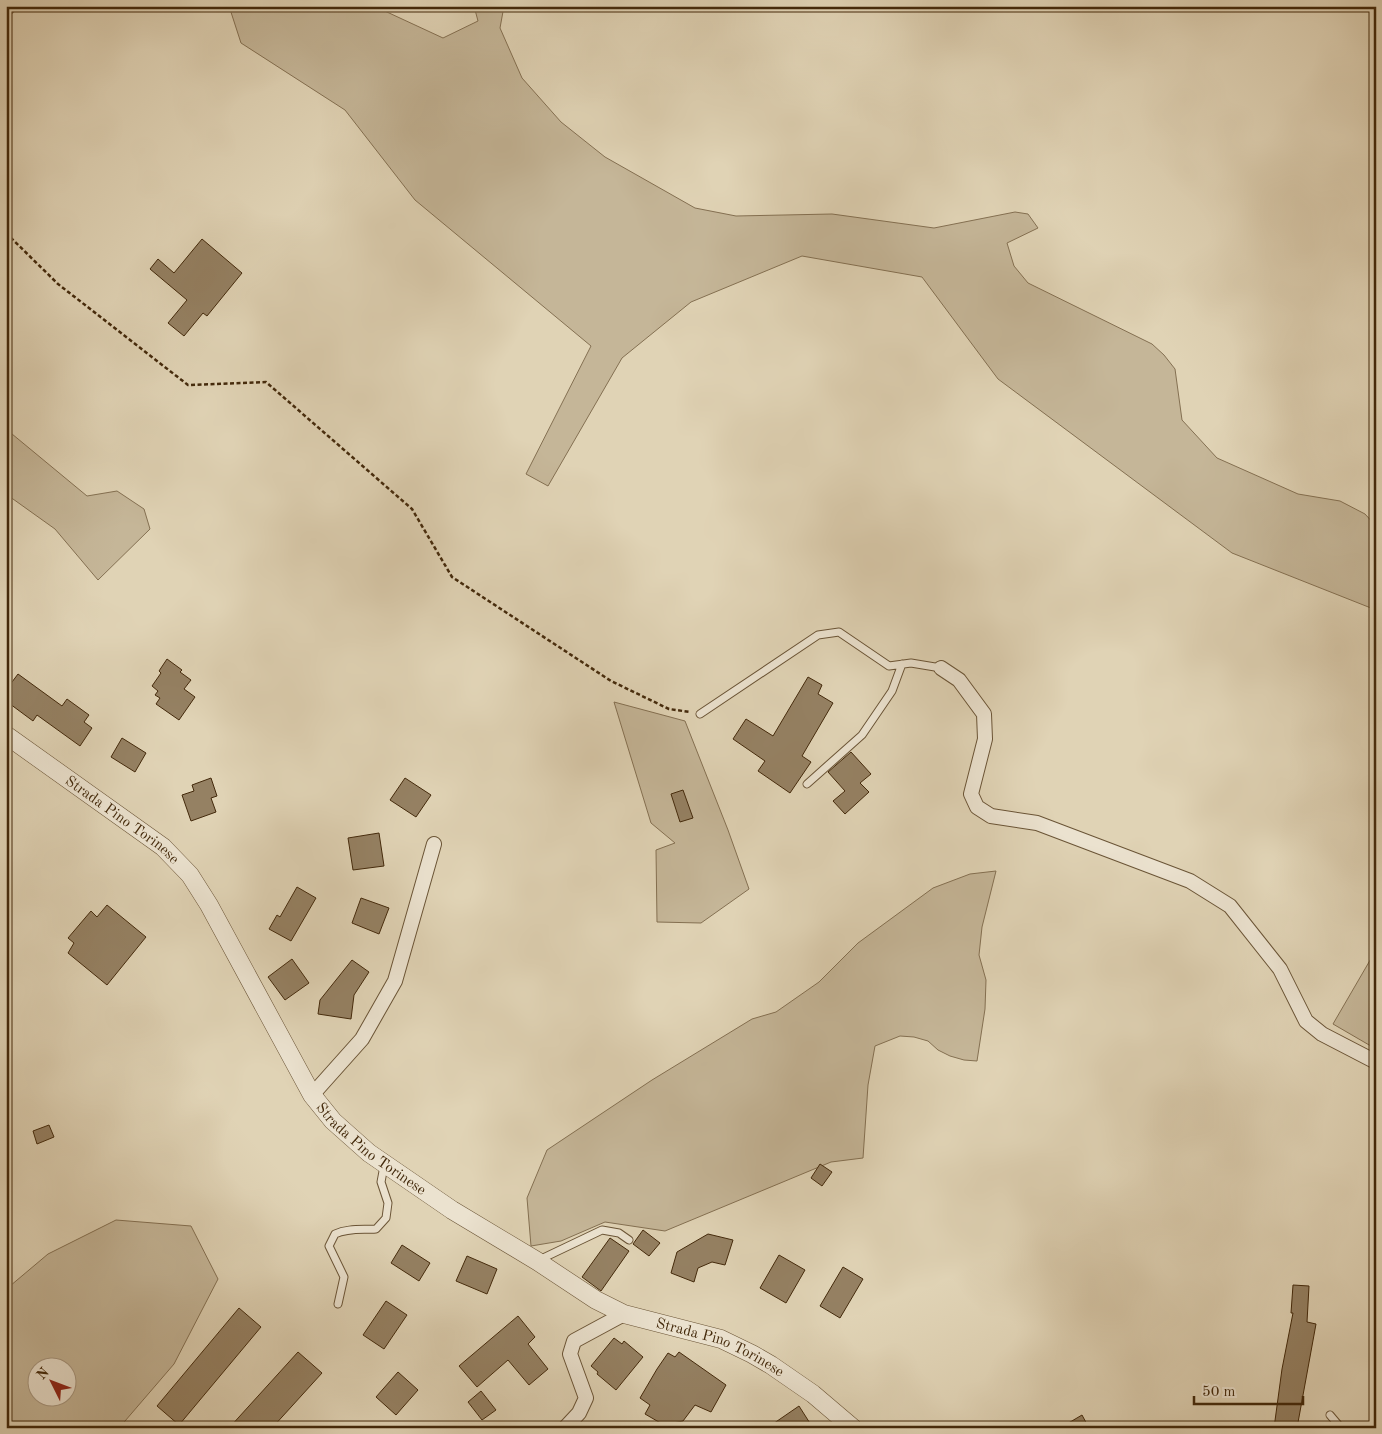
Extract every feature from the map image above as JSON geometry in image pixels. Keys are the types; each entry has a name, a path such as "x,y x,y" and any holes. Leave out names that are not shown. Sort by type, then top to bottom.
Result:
{"street":[{"path":"941,668 959,680 984,714 985,740 971,794 977,807 991,816 1037,823 1190,882 1230,906 1280,968 1306,1022 1322,1034 1376,1062"},
{"name":"Strada Pino Torinese","path":"6,734 163,847 190,875 210,905 312,1095 333,1121 369,1153 452,1210 537,1261 596,1300 624,1314 721,1339 752,1354 813,1394 853,1428"},
{"path":"312,1095 362,1039 395,981 434,844"},
{"path":"565,1428 579,1413 586,1398 570,1354 574,1341 624,1314"}],"lane":[{"path":"700,714 818,635 839,632 889,666 911,663 941,668"},
{"path":"807,784 862,735 892,690 902,664"},
{"path":"338,1304 344,1278 329,1246 335,1234 344,1230 376,1229 386,1218 388,1203 381,1182 384,1163"},
{"path":"537,1261 602,1230 619,1233 629,1240"},
{"path":"1330,1414 1341,1428"}],"path":[{"path":"6,18 19,6"},
{"path":"6,233 58,284 188,385 266,382 412,508 452,577 611,681 669,709 700,714"}],"shaded area":[{"path":"229,6 374,6 443,38 478,21 474,6 504,6 500,28 522,78 561,122 605,157 695,208 736,216 832,214 934,228 1015,212 1028,214 1038,228 1007,243 1014,266 1028,283 1152,344 1164,355 1175,369 1182,420 1217,458 1298,494 1340,501 1365,514 1376,526 1376,610 1232,553 998,379 922,277 802,256 691,302 622,358 548,486 526,474 591,346 415,200 345,110 241,43"},
{"path":"6,429 87,496 117,491 144,509 150,529 98,580 55,529 6,494"},
{"path":"614,702 685,721 728,830 749,889 701,923 657,922 656,850 675,843 651,823"},
{"path":"996,871 982,927 979,955 986,980 985,1009 977,1061 950,1056 938,1050 928,1041 914,1037 900,1036 875,1046 868,1085 863,1158 831,1162 665,1231 605,1222 561,1241 531,1246 527,1198 547,1150 652,1080 752,1019 776,1012 819,982 858,943 933,888 970,874"},
{"path":"1376,950 1376,1049 1333,1024"},
{"path":"116,1220 191,1226 218,1279 174,1364 119,1428 6,1428 6,1286 10,1286 48,1254"}],"building":[{"path":"202,239 242,273 207,316 203,313 184,336 168,323 187,300 150,269 158,259 174,273"},
{"path":"167,659 182,670 180,672 191,680 184,689 195,697 179,720 156,704 160,698 155,695 158,691 152,686 161,673 159,671"},
{"path":"18,674 62,706 67,699 89,715 84,722 92,728 80,746 37,715 33,721 6,701 6,690"},
{"path":"808,677 822,685 818,694 833,703 802,756 811,762 790,793 758,771 765,761 733,739 746,719 773,736"},
{"path":"122,738 146,753 135,772 111,757"},
{"path":"851,752 871,774 860,783 869,792 845,814 833,801 845,791 828,772"},
{"path":"211,778 217,796 211,798 216,812 191,821 182,795 194,791 192,785"},
{"path":"405,778 431,795 416,817 390,800"},
{"path":"683,790 693,818 680,822 671,794"},
{"path":"379,833 384,866 353,870 348,838"},
{"path":"297,887 316,898 291,941 269,929 277,915 280,917"},
{"path":"361,898 389,908 379,934 352,923"},
{"path":"107,905 146,937 107,985 68,953 74,943 68,938 91,911 97,917"},
{"path":"292,959 309,983 285,1000 268,977"},
{"path":"352,960 369,972 354,995 351,1019 318,1014 320,1000"},
{"path":"49,1125 54,1137 37,1144 33,1131"},
{"path":"820,1164 832,1172 822,1186 811,1178"},
{"path":"643,1230 660,1243 649,1256 633,1244"},
{"path":"708,1234 733,1240 725,1265 712,1262 698,1268 694,1282 671,1273 677,1252"},
{"path":"610,1238 629,1251 601,1291 582,1277"},
{"path":"402,1245 430,1263 419,1281 391,1263"},
{"path":"779,1255 805,1270 786,1303 760,1288"},
{"path":"467,1256 497,1269 487,1294 456,1281"},
{"path":"843,1267 863,1279 840,1318 820,1306"},
{"path":"1293,1285 1309,1286 1307,1322 1316,1324 1297,1428 1274,1428 1282,1369 1293,1313 1291,1313"},
{"path":"386,1301 407,1315 384,1349 363,1335"},
{"path":"239,1308 261,1327 179,1425 157,1406"},
{"path":"518,1316 535,1337 528,1344 548,1369 529,1385 508,1360 477,1387 459,1366"},
{"path":"614,1338 622,1344 624,1341 643,1357 616,1390 597,1374 598,1372 591,1366"},
{"path":"298,1352 322,1373 272,1428 229,1428"},
{"path":"679,1352 726,1385 711,1412 695,1405 683,1421 664,1425 645,1414 650,1405 640,1398 668,1353 675,1357"},
{"path":"398,1372 418,1390 396,1415 376,1397"},
{"path":"481,1391 496,1410 482,1420 468,1402"},
{"path":"799,1406 813,1428 767,1428"},
{"path":"1082,1415 1089,1428 1060,1428"}]}
